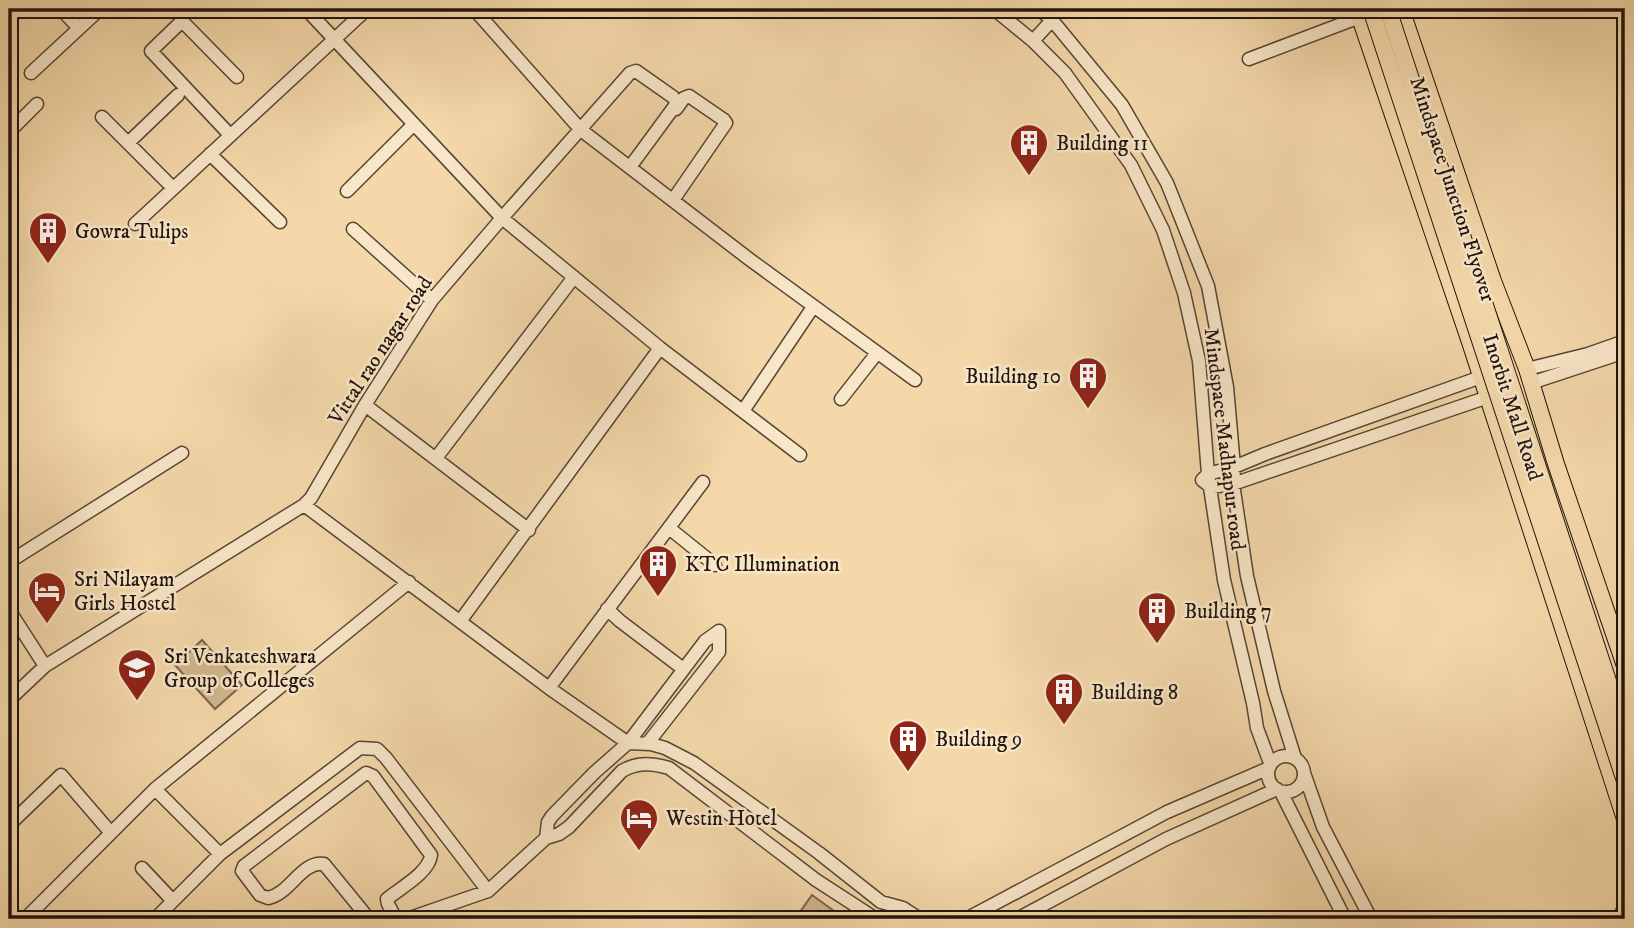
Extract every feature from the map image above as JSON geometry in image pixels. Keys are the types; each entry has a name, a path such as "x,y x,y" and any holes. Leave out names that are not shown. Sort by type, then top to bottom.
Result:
{"main road":[{"name":"Mindspace Junction Flyover","path":"1388,9 1625,733"},
{"name":"Inorbit Mall Road","path":"1401,9 1493,281 1529,376 1625,666"},
{"name":"Mindspace Junction Flyover","path":"1362,11 1625,781"},
{"name":"Inorbit Mall Road","path":"1362,11 1394,119 1625,818"},
{"path":"1394,119 1433,106"},
{"path":"1549,588 1594,576"},
{"path":"1620,919 1625,910"}],"street":[{"path":"61,9 79,28"},
{"path":"31,73 100,9"},
{"path":"306,9 502,218 660,348 800,455"},
{"path":"135,224 367,9"},
{"path":"474,9 582,130 813,307 915,380"},
{"name":"Mindspace Madhapur road","path":"995,9 1065,73 1131,165 1163,230 1184,293 1199,361 1210,480 1229,603 1257,728 1270,766"},
{"name":"Mindspace Madhapur road","path":"1039,9 1052,20 1122,105 1167,183 1208,286 1227,387 1233,484 1247,576 1274,691 1296,758"},
{"path":"1249,58 1362,11"},
{"path":"1033,41 1052,20"},
{"path":"230,135 151,51 183,21 237,77"},
{"name":"Vittal rao nagar road","path":"304,505 311,498 365,405 432,300 630,73 636,71 654,82 677,103 632,168"},
{"path":"128,143 178,95"},
{"path":"632,168 685,97 688,96 724,120 726,123 673,200"},
{"path":"9,132 37,104"},
{"path":"102,117 173,188"},
{"path":"347,191 414,124"},
{"path":"210,154 280,222"},
{"path":"353,229 432,300"},
{"path":"436,458 574,276"},
{"path":"743,411 813,307"},
{"path":"1529,376 1625,341"},
{"path":"461,621 660,348"},
{"path":"1529,376 1625,352"},
{"path":"841,399 877,353"},
{"path":"1210,480 1265,454 1481,377"},
{"path":"1210,480 1233,484 1488,397"},
{"path":"365,405 529,530"},
{"path":"9,562 182,453"},
{"path":"548,688 704,482"},
{"path":"9,700 45,666 304,505 548,688 628,743 647,744 682,756 719,779 881,902 903,908 920,919"},
{"path":"668,528 715,565"},
{"path":"25,919 155,789 409,582"},
{"path":"607,609 682,668"},
{"path":"9,610 45,666"},
{"path":"546,838 548,822 552,816 594,772 628,743 682,668 705,641 719,631 719,652 647,744"},
{"path":"155,919 220,854 360,748 377,750 386,758 488,891"},
{"path":"966,919 1155,818 1270,766 1282,755 1296,758 1302,764 1323,827 1371,919"},
{"path":"407,919 488,891 546,838 569,827 607,784 630,766 652,763 669,768 816,880 876,919"},
{"path":"1270,766 1267,775 1272,785 1279,790 1290,792 1298,788 1304,773"},
{"path":"388,904 367,917 324,864 310,866 278,894 268,898 260,895 242,871 244,866 366,773 373,776 431,855 424,869 387,899 396,919"},
{"path":"9,825 61,775 111,833"},
{"path":"155,789 220,854"},
{"path":"1017,919 1166,839 1279,790"},
{"path":"1279,790 1345,919"},
{"path":"142,868 173,901"}],"shaded area":[{"path":"202,640 242,685 215,709 175,665"},
{"path":"812,895 845,919 795,919"}],"place":[{"name":"Building 11","path":"1029,177"},
{"name":"Gowra Tulips","path":"48,265"},
{"name":"Building 10","path":"1088,410"},
{"name":"KTC Illumination","path":"658,598"},
{"name":"Sri Nilayam Girls Hostel","path":"47,625"},
{"name":"Building 7","path":"1157,645"},
{"name":"Sri Venkateshwara Group of Colleges","path":"137,702"},
{"name":"Building 8","path":"1064,726"},
{"name":"Building 9","path":"908,773"},
{"name":"Westin Hotel","path":"639,852"}]}
